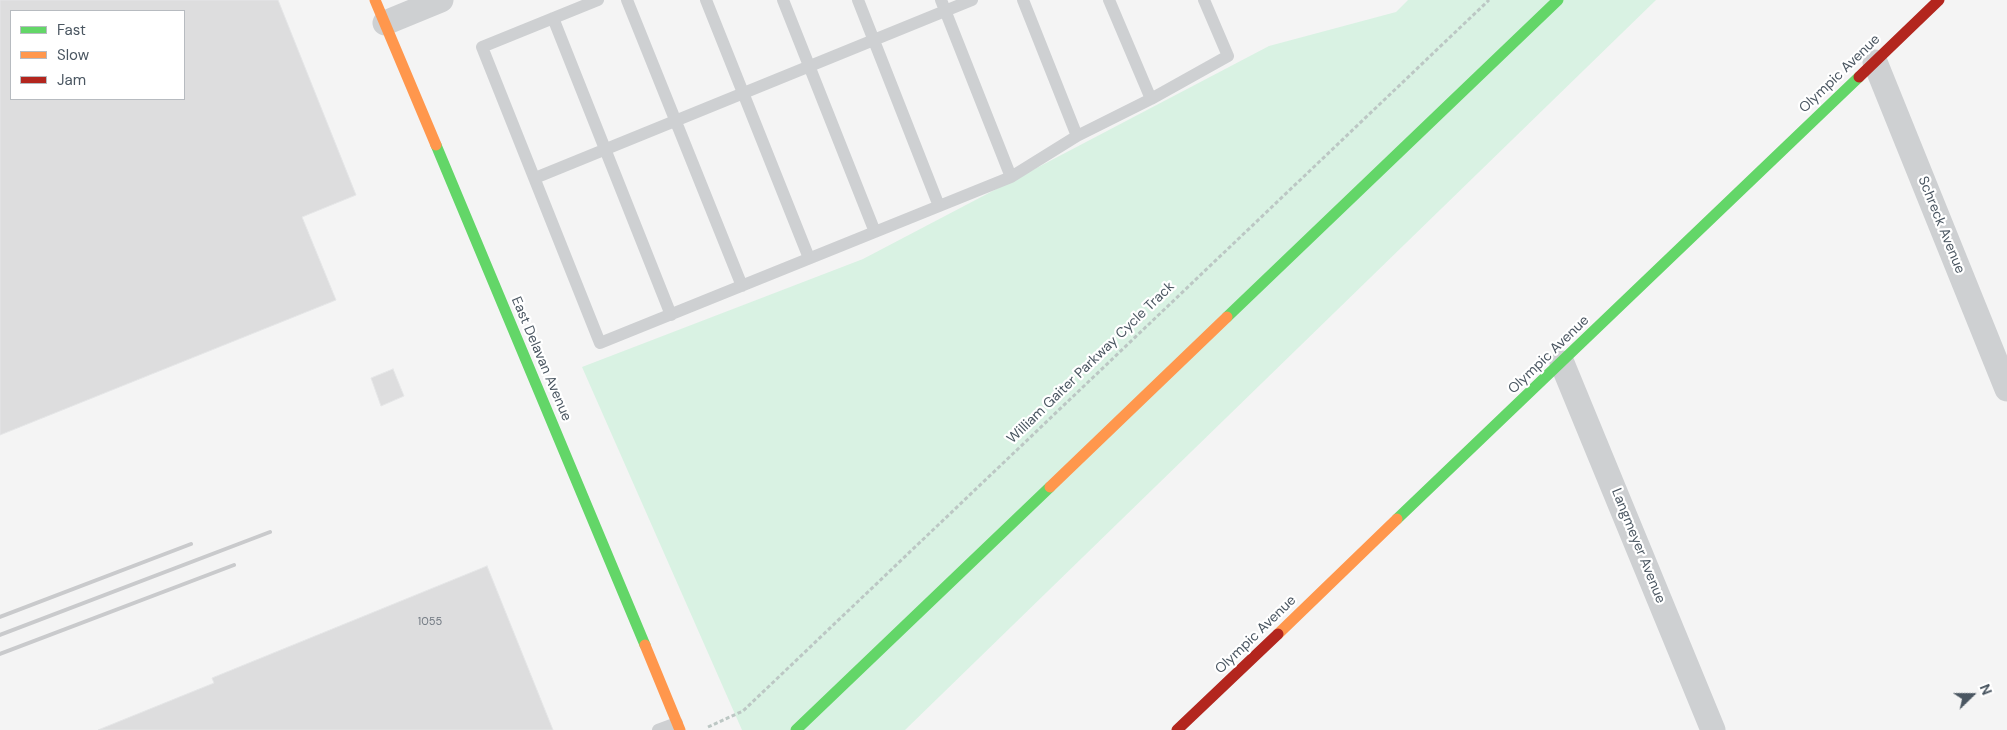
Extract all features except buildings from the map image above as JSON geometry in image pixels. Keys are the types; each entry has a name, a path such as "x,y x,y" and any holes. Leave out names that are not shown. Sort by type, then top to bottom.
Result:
{"street":[{"name":"East Delavan Avenue","path":"375,0 678,727"},
{"path":"385,23 441,0"},
{"path":"796,730 1558,0"},
{"name":"Olympic Avenue","path":"1189,725 1939,0"},
{"name":"Schreck Avenue","path":"1875,62 2007,389"},
{"name":"Langmeyer Avenue","path":"1562,363 1713,730"}],"lane":[{"path":"598,0 568,6 553,18 482,47 600,343 1011,177 1077,136 1151,99 1228,56 1204,0"},
{"path":"627,0 742,286"},
{"path":"706,0 809,258"},
{"path":"783,0 875,232"},
{"path":"858,0 939,206"},
{"path":"534,178 874,40 943,6 972,0"},
{"path":"1023,0 1077,136"},
{"path":"1109,0 1151,99"},
{"path":"943,6 1011,177"},
{"path":"553,18 671,315"},
{"path":"658,730 678,727"}],"path":[{"name":"William Gaiter Parkway Cycle Track","path":"701,730 744,711 1489,0"}],"green space":[{"path":"1408,0 1656,0 905,730 742,730 582,367 863,259 1269,46 1396,12"}],"railway":[{"path":"0,635 270,532"},
{"path":"0,617 191,544"},
{"path":"0,654 234,565"}],"traffic: fast":[{"path":"1227,317 1558,0"},
{"path":"1397,519 1859,77"},
{"path":"436,145 645,645"},
{"path":"796,730 1050,487"}],"traffic: slow":[{"path":"375,0 436,145"},
{"path":"1050,487 1227,317"},
{"path":"1278,634 1397,519"},
{"path":"645,645 680,730"}],"traffic: jam":[{"path":"1859,77 1939,0"},
{"path":"1177,730 1278,634"}]}
